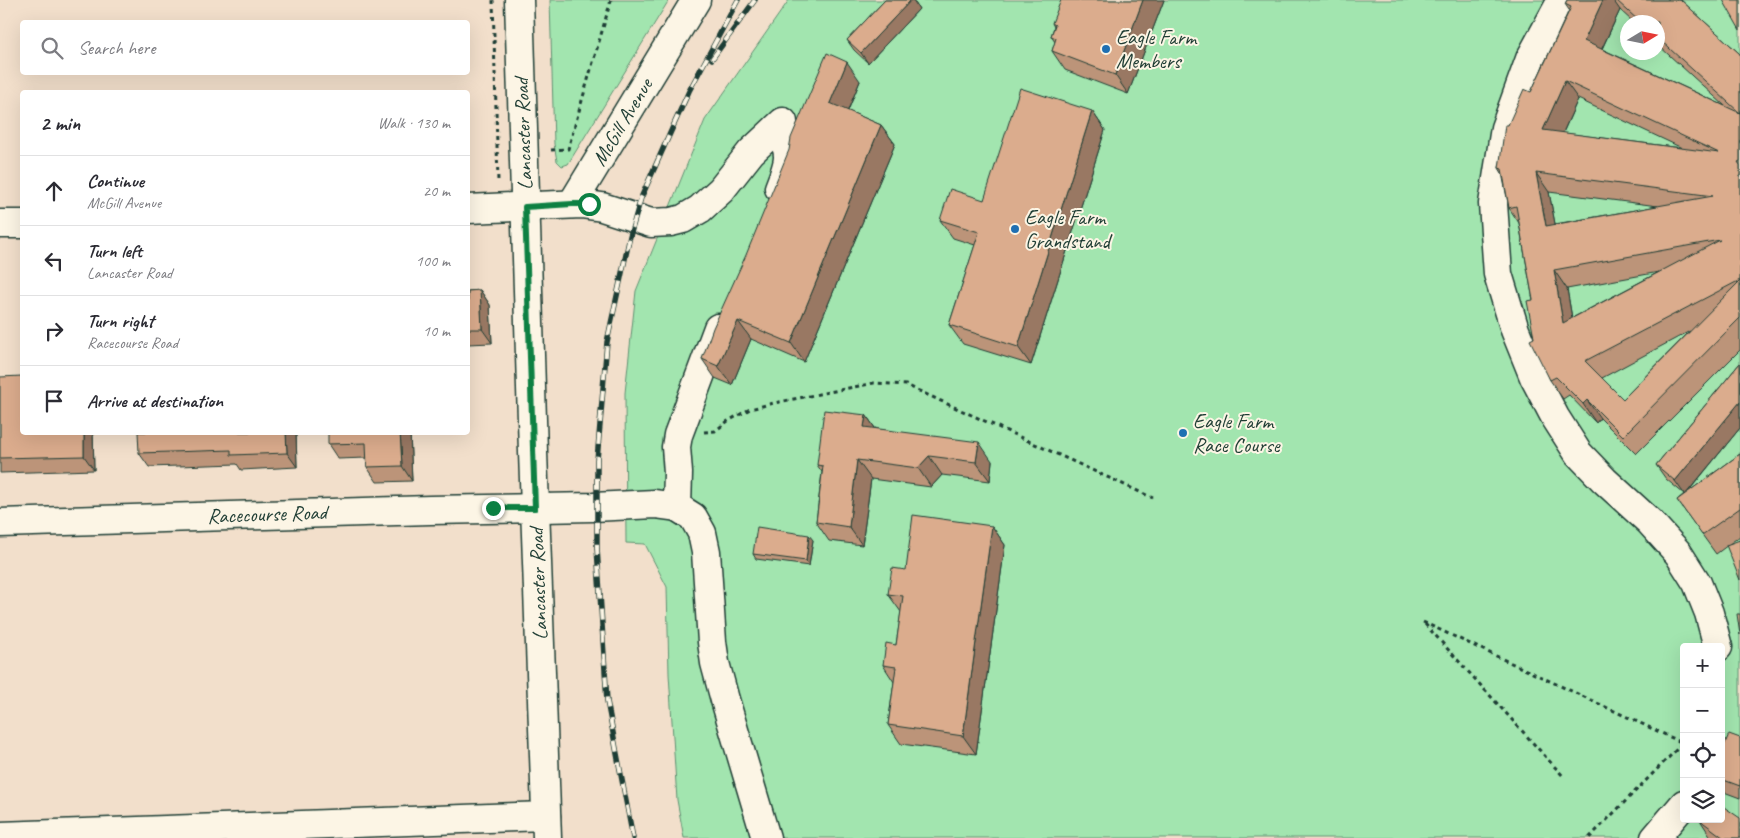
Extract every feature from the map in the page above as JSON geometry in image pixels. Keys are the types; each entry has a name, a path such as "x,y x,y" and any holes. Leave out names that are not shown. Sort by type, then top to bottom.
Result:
{"street":[{"name":"Lancaster Road","path":"520,0 525,207 546,827"},
{"name":"McGill Avenue","path":"572,204 696,0"},
{"path":"1562,0 1530,59 1505,128 1493,204 1498,274 1515,330 1534,377 1555,417 1578,453 1604,480 1650,522 1678,553 1697,583 1709,613 1717,643"},
{"path":"470,210 589,204 659,224 683,219 700,209 721,190 751,152 780,125 789,154 785,174 770,208"},
{"path":"0,224 20,224"},
{"path":"726,308 678,435 676,447 678,473 677,507 693,517 702,533 706,552 715,663 766,838"},
{"name":"Racecourse Road","path":"0,523 322,512 593,508 655,504 677,507"},
{"path":"1655,838 1680,809"},
{"path":"0,836 546,827"}],"path":[{"path":"493,0 498,182"},
{"path":"568,149 612,0"},
{"path":"551,150 568,149"},
{"path":"568,149 572,154"},
{"path":"699,433 715,431 728,421 750,409 774,403 874,383 906,385 1153,498"},
{"path":"1563,776 1423,622 1683,743 1589,838"}],"green space":[{"path":"550,0 669,0 568,164 562,166 557,161 554,144"},
{"name":"Eagle Farm Race Course","path":"789,0 1740,0 1740,838 684,838 677,800 669,674 667,587 645,544 626,543 625,393 636,291 705,120"}],"building":[{"path":"885,0 911,0 861,53 847,40"},
{"name":"Eagle Farm Members","path":"1061,0 1143,0 1115,75 1052,51 1056,38 1051,36 1055,25 1052,23"},
{"path":"1567,0 1603,0 1584,41 1620,58 1620,60 1625,60 1740,113 1740,161 1738,162 1740,165 1740,280 1585,361 1623,399 1740,281 1740,318 1623,436 1587,400 1583,404 1556,377 1550,380 1530,340 1534,338 1527,301 1533,300 1516,206 1509,208 1502,169 1499,168 1505,125 1508,125 1524,89 1531,92 1571,7 1565,4","holes":["1565,81 1719,153 1543,130","1536,173 1713,196 1546,226","1720,240 1563,323 1554,270"]},
{"path":"1616,0 1681,0 1740,54 1740,113 1665,44 1665,15 1632,15"},
{"path":"1723,0 1740,0 1740,30"},
{"path":"827,53 847,62 830,103 881,125 791,343 738,321 718,366 702,359 713,328 746,255 789,150 791,138"},
{"name":"Eagle Farm Grandstand","path":"1020,88 1092,111 1018,347 949,325 979,232 940,220 950,189 984,200"},
{"path":"480,290 482,329 470,329 470,291"},
{"path":"1740,363 1740,402 1675,481 1656,465"},
{"path":"20,376 20,435 84,435 84,456 0,458 0,377"},
{"path":"824,410 866,415 864,427 979,442 976,462 929,456 918,468 857,460 849,527 816,522 823,466 817,465"},
{"path":"138,435 286,435 287,453 231,455 231,450 139,453"},
{"path":"328,435 400,435 402,466 367,467 366,443 328,444"},
{"path":"1740,454 1740,508 1702,535 1677,500"},
{"path":"913,515 992,526 963,736 888,725 896,667 883,665 886,643 896,645 903,596 888,594 892,568 906,570"},
{"path":"757,527 809,535 806,561 753,554"},
{"path":"1740,540 1740,580 1726,545"},
{"path":"1737,614 1740,614 1740,635"},
{"path":"1729,734 1740,738 1740,786 1725,780 1725,744"},
{"path":"1725,808 1740,818 1740,838 1724,838 1704,823 1725,823"}],"railway":[{"path":"633,838 607,701 597,548 597,460 607,342 630,236 641,198 689,91 738,0"},
{"path":"712,59 755,0"}],"place":[{"name":"Eagle Farm Members","path":"1106,49"},
{"name":"Eagle Farm Grandstand","path":"1015,229"},
{"name":"Eagle Farm Race Course","path":"1183,433"}],"route":[{"path":"493,508 535,508 525,207 589,204"}]}
